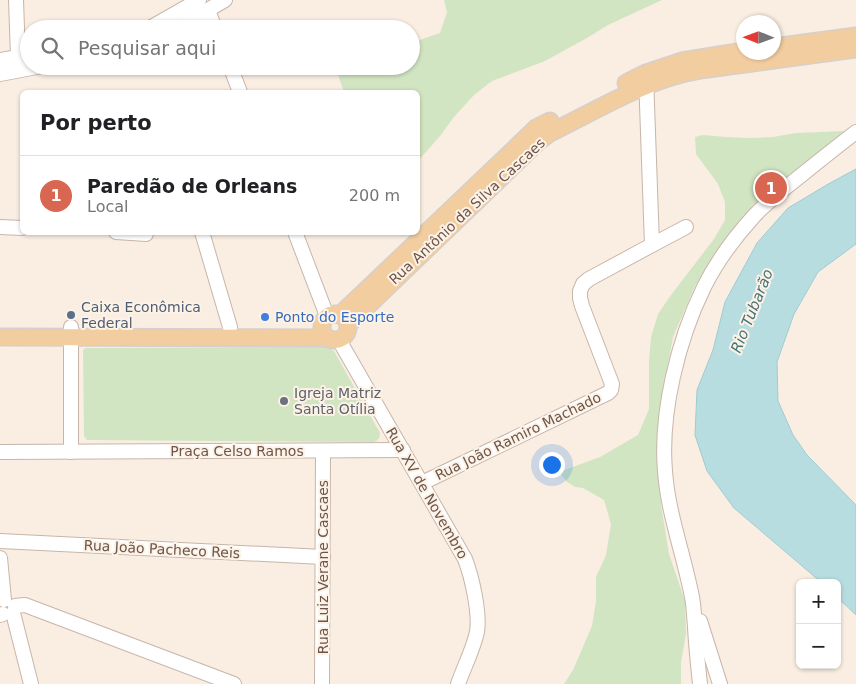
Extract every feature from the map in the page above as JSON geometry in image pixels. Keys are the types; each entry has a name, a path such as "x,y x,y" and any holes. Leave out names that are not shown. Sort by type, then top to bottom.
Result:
{"main road":[{"path":"781,46 856,36"},
{"name":"Rua Antônio da Silva Cascaes","path":"647,79 856,49"},
{"name":"Rua Antônio da Silva Cascaes","path":"334,327 479,191 544,137 647,79 690,59 736,52"},
{"path":"71,332 230,327 334,327"},
{"path":"3,332 334,327"}],"street":[{"path":"16,0 20,32"},
{"path":"167,20 204,2 225,0"},
{"path":"185,20 204,2"},
{"path":"204,2 211,20"},
{"path":"0,60 20,57"},
{"path":"0,74 20,70"},
{"path":"233,75 239,90"},
{"path":"647,79 652,245 686,227"},
{"path":"720,684 692,598 668,493 664,446 669,396 691,316 718,262 755,215 856,132"},
{"path":"0,227 20,228"},
{"path":"203,235 230,327"},
{"name":"Rua XV de Novembro","path":"296,235 334,327 470,571 478,619 477,630 458,684"},
{"name":"Rua João Ramiro Machado","path":"422,483 612,390 612,384 582,306 580,291 583,284 589,279 652,245"},
{"path":"71,332 71,452"},
{"name":"Praça Celso Ramos","path":"0,452 402,450"},
{"name":"Rua Luiz Verane Cascaes","path":"322,684 323,451"},
{"name":"Rua João Pacheco Reis","path":"0,541 323,557"},
{"path":"0,558 5,609 31,684"},
{"path":"692,598 700,684"},
{"path":"5,609 26,605 234,684"}],"green space":[{"path":"444,0 662,0 608,25 545,61 492,81 474,95 420,159 420,90 343,90 338,75 420,75 420,40 440,33 447,12"},
{"path":"845,131 766,197 735,227 695,286 673,337 666,374 660,442 660,480 661,505 669,554 685,601 686,634 681,662 681,684 564,684 573,670 592,626 596,601 596,577 606,555 611,524 604,500 583,488 575,487 567,482 560,473 600,457 638,435 649,409 651,337 658,314 714,239 725,220 725,202 718,184 696,154 695,137 703,135 749,138 773,137 796,133"},
{"path":"328,347 334,351 380,433 376,441 87,440 84,436 83,350 86,348"}],"water":[{"name":"Rio Tubarão","path":"856,169 856,244 818,272 794,314 777,362 778,401 793,435 807,455 856,505 856,615 841,601 841,579 817,579 734,508 707,471 695,435 697,390 713,350 725,302 757,243 788,208"}],"place":[{"name":"Paredão de Orleans","path":"771,188"},
{"name":"Caixa Econômica Federal","path":"71,315"},
{"name":"Ponto do Esporte","path":"265,317"},
{"name":"Igreja Matriz Santa Otília","path":"284,401"}]}
